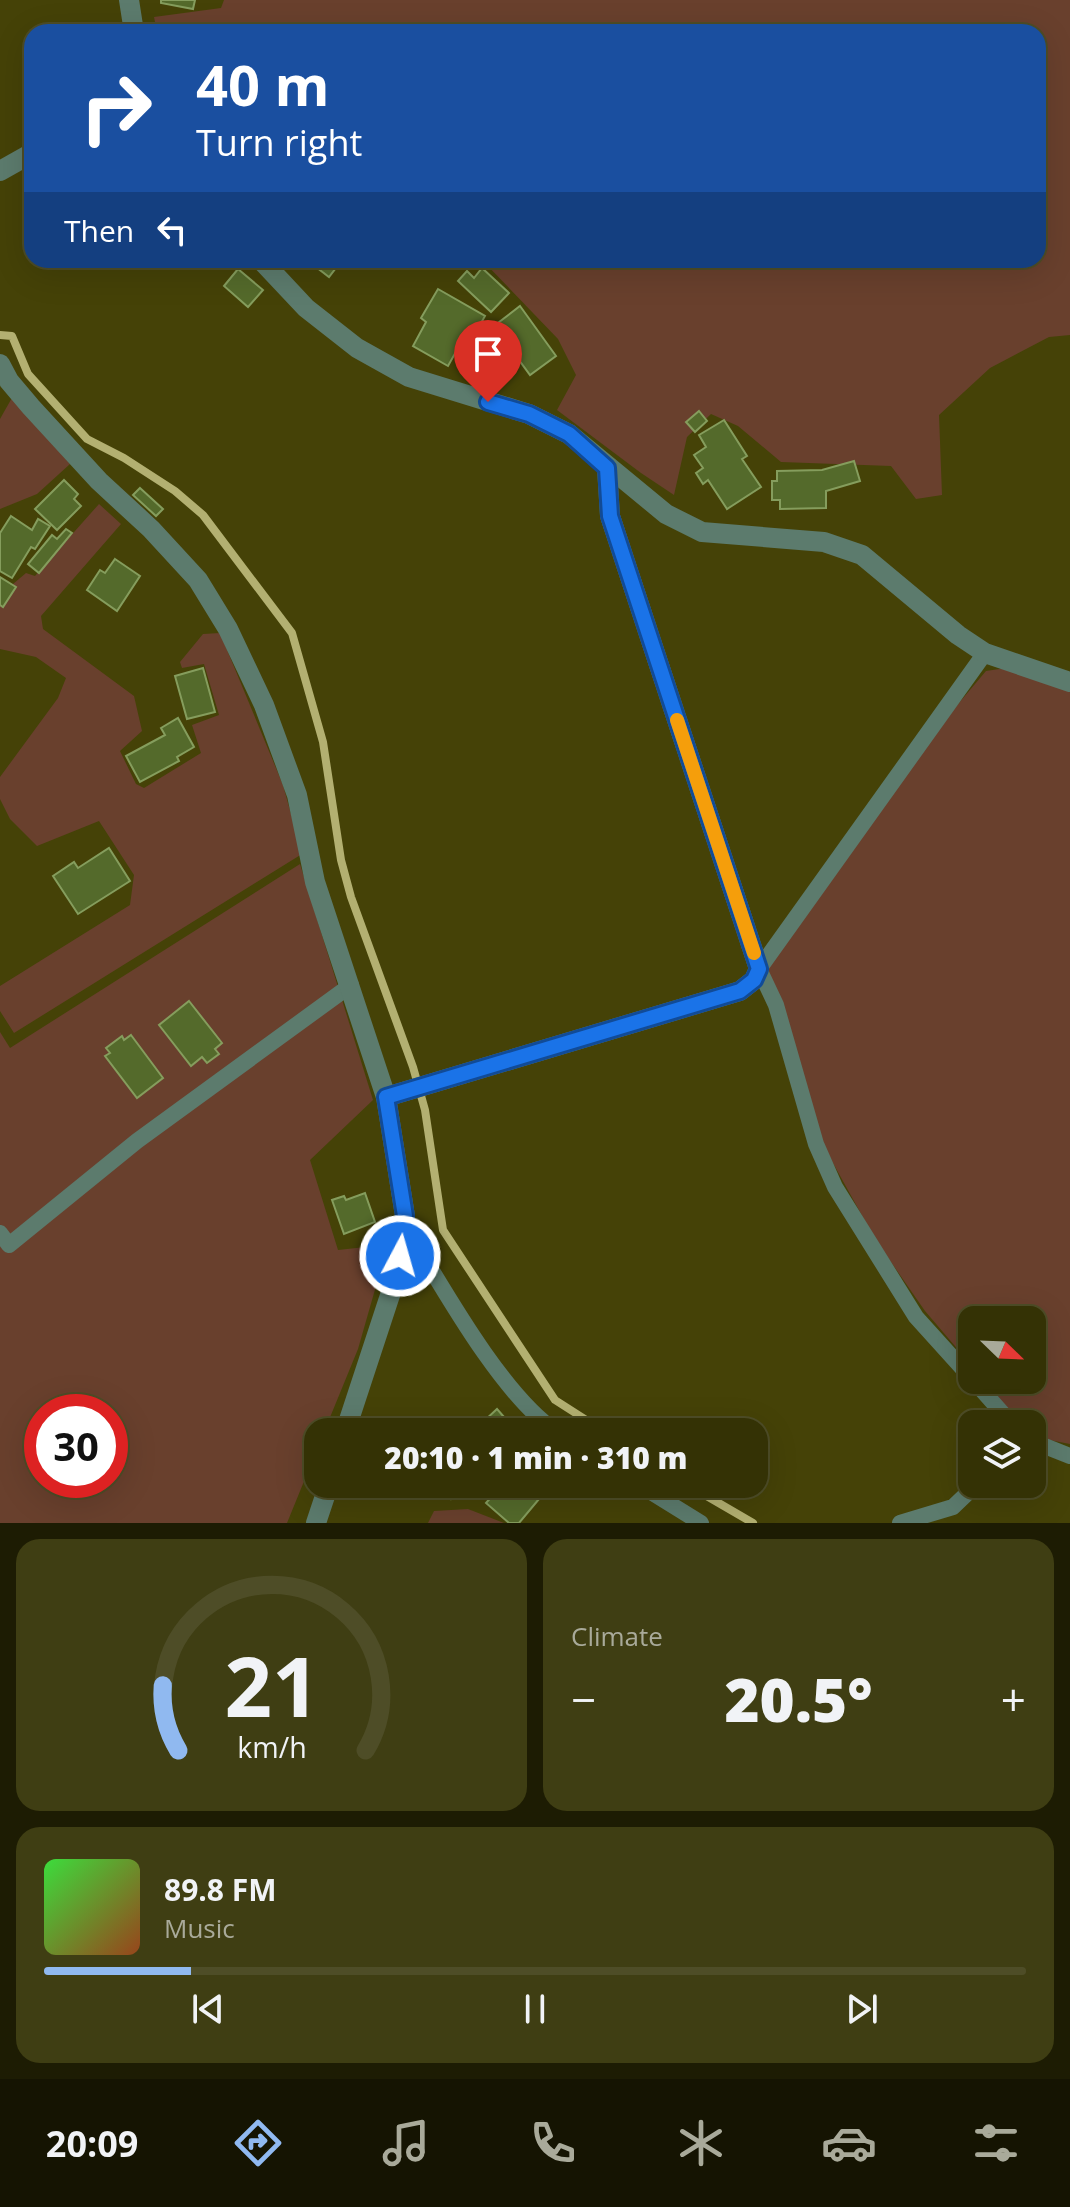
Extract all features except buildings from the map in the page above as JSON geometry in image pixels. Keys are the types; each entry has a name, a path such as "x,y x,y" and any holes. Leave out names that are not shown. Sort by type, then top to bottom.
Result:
{"street":[{"path":"129,0 133,24"},
{"path":"0,171 24,158"},
{"path":"268,268 306,308 357,348 409,377 529,414 569,434 666,514 702,532 824,542 862,555 958,635 985,653 1070,682"},
{"path":"0,364 9,381 31,407 99,481 151,529 198,580 228,629 264,705 297,795 315,882 386,1097 399,1166 404,1224 395,1280 350,1418"},
{"path":"386,1097 740,991 754,980 759,969 610,516 607,468"},
{"path":"316,1523 324,1498"}],"lane":[{"path":"958,1364 916,1317 835,1187 816,1144 776,1005 759,969 985,653"},
{"path":"0,1233 9,1245 137,1141 351,985"},
{"path":"404,1224 448,1297 505,1379 539,1418"},
{"path":"985,1394 999,1410"},
{"path":"1046,1447 1070,1456"},
{"path":"661,1498 701,1523"},
{"path":"900,1523 953,1507 962,1498"}],"shaded area":[{"path":"224,0 1070,0 1070,335 1049,337 990,368 939,415 942,495 916,499 891,466 781,462 738,426 711,414 687,437 674,495 557,410 576,375 558,339 490,268 1046,268 1046,24 155,24 154,17 221,8"},
{"path":"13,396 70,464 37,494 0,509 0,419"},
{"path":"99,504 121,524 41,616 43,629 134,696 142,731 120,751 136,784 144,788 201,753 192,725 219,715 204,664 182,668 180,662 203,634 220,633 283,785 302,854 14,1033 0,1011 0,986 130,905 134,875 99,821 37,846 10,819 0,799 0,777 58,698 66,678 36,657 0,649 0,595 26,573 35,576"},
{"path":"1006,668 1070,690 1070,1444 1046,1439 1046,1410 1008,1410 995,1394 1046,1394 1046,1306 958,1306 958,1350 925,1311 875,1239 823,1145 769,974 768,962 942,723 986,671"},
{"path":"300,864 373,1100 310,1160 338,1250 393,1244 378,1279 358,1349 330,1418 304,1418 304,1481 287,1523 0,1523 0,1032 10,1048"},
{"path":"468,1509 504,1523 428,1523 434,1511"}],"waterway":[{"path":"0,335 12,336 28,374 87,439 124,458 175,491 203,515 292,633 323,742 341,860 351,897 413,1067 425,1110 443,1230 555,1400 583,1418"},
{"path":"710,1498 753,1523"}],"slow traffic":[{"path":"677,720 754,953"}],"route":[{"path":"400,1256 405,1216 386,1097 740,991 754,980 759,969 610,516 607,468 569,434 529,414 488,402"}]}
